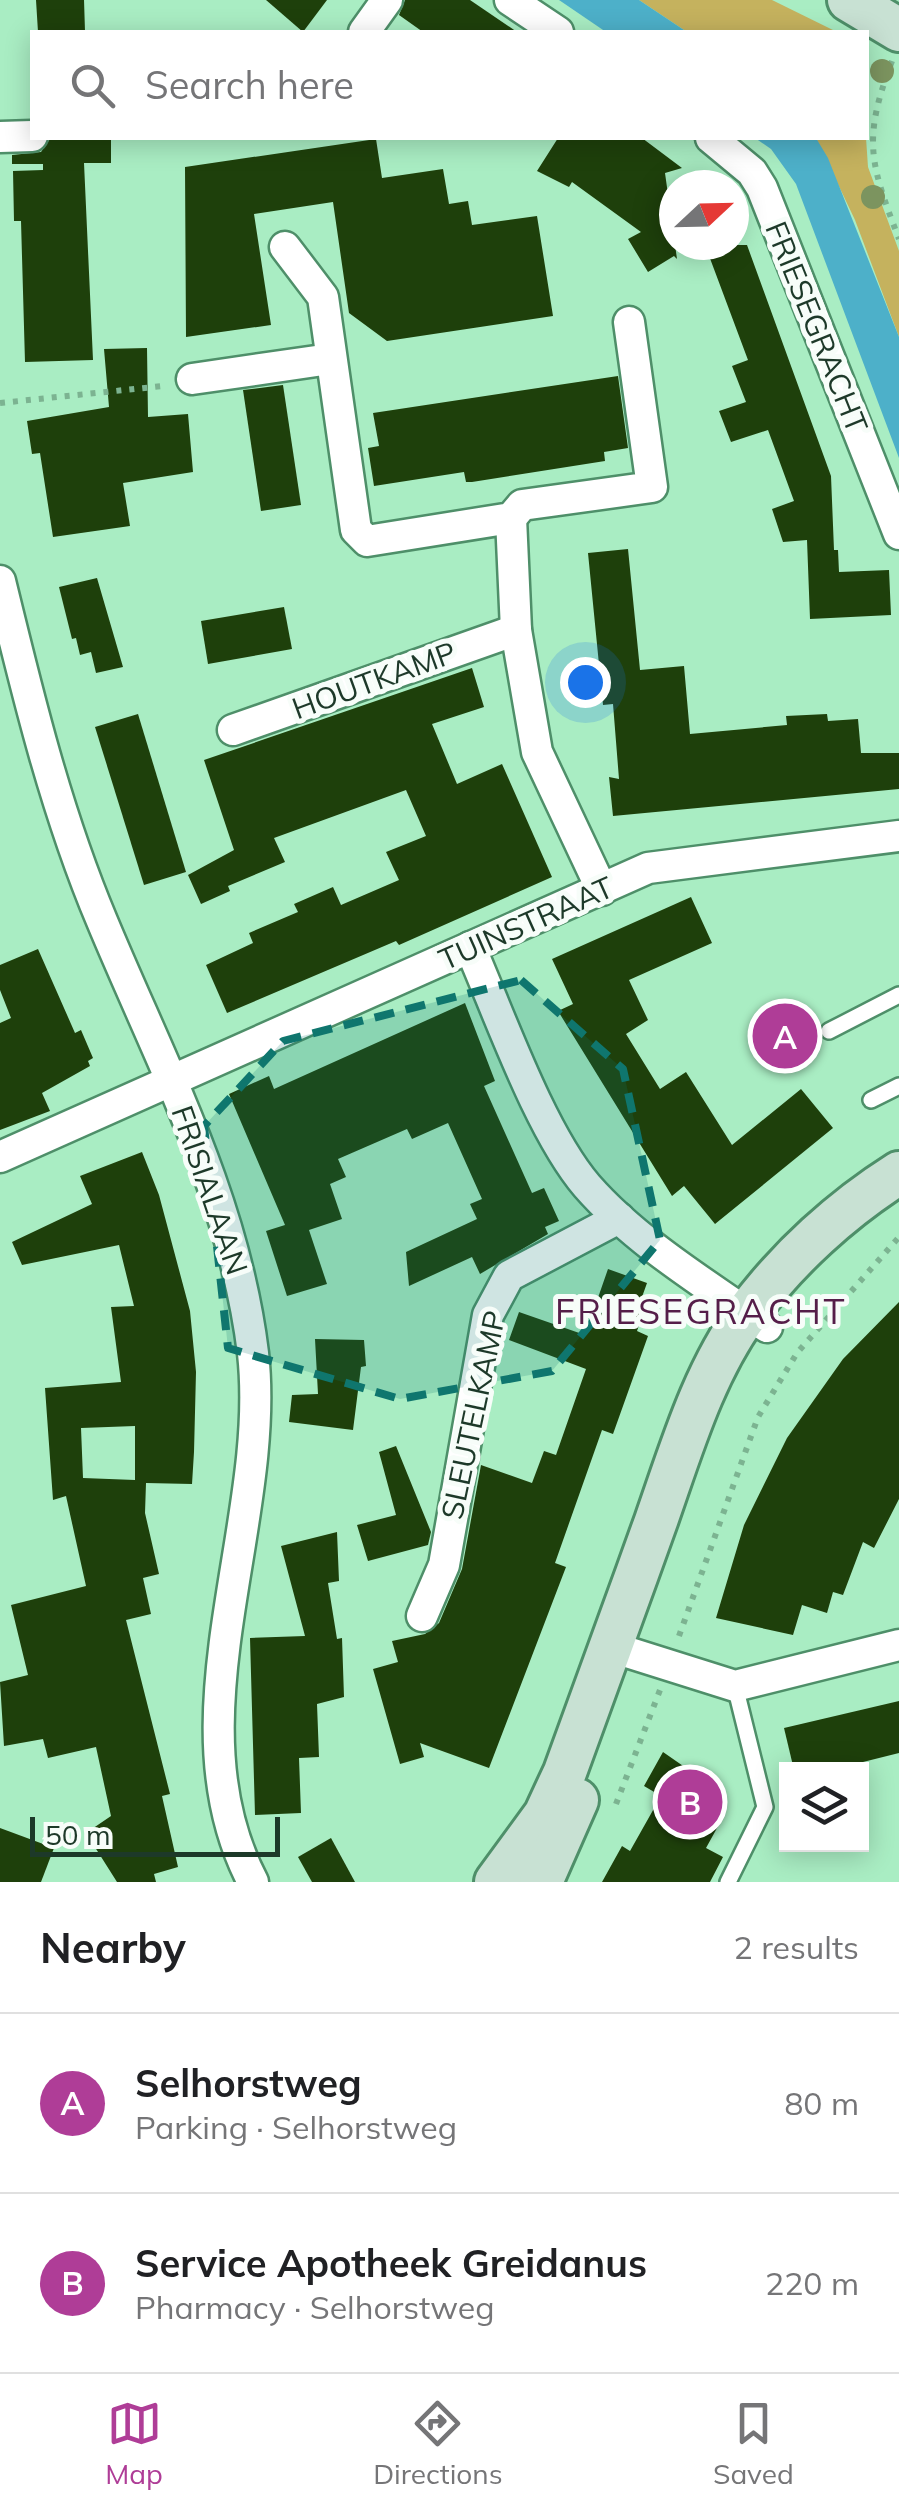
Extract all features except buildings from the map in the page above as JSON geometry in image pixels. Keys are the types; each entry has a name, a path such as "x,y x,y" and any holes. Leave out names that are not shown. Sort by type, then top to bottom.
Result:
{"street":[{"path":"365,30 387,0"},
{"path":"510,0 555,30"},
{"path":"849,0 897,43"},
{"path":"0,137 30,136"},
{"name":"FRIESEGRACHT","path":"713,140 752,172 762,188 899,534"},
{"path":"285,247 323,297 356,530 367,541 511,518 522,505 652,487 629,322"},
{"path":"192,379 330,359"},
{"path":"511,518 516,630 536,752 602,890"},
{"name":"FRISIALAAN","path":"0,581 38,734 100,917 174,1082 231,1233 253,1359 250,1462 226,1616 220,1697 231,1822 253,1882"},
{"name":"HOUTKAMP","path":"233,730 516,630"},
{"name":"TUINSTRAAT","path":"0,1156 174,1082 648,868 899,836"},
{"path":"470,947 540,1106 585,1184 619,1218 757,1320"},
{"path":"541,1882 636,1655 668,1531 757,1320 808,1246 857,1202 899,1173"},
{"path":"757,1320 854,1236 899,1204"},
{"name":"SLEUTELKAMP","path":"422,1616 444,1565 488,1315 509,1276 619,1218"},
{"path":"636,1655 735,1686 896,1638"},
{"path":"496,1882 546,1814 636,1655"}],"lane":[{"path":"830,1031 899,995"},
{"path":"871,1100 899,1086"},
{"path":"728,1882 765,1807 735,1686"}],"path":[{"path":"897,43 875,114 871,153 899,239"},
{"path":"0,403 148,390 192,379"},
{"path":"613,1819 623,1780 635,1763 636,1655 758,1417 797,1352 899,1238"}],"highlighted area":[{"path":"521,980 623,1069 660,1240 552,1371 400,1399 228,1348 204,1126 283,1041"}],"shaded area":[{"path":"639,0 772,0 833,30 684,30"},
{"path":"817,140 866,140 868,167 899,251 899,337 855,220"}],"water":[{"path":"559,0 639,0 684,30 603,30"},
{"path":"758,140 817,140 828,158 899,337 899,458 796,184 771,149"}],"place":[{"name":"Selhorstweg","path":"785,1036"},
{"name":"Service Apotheek Greidanus","path":"690,1802"}],"district":[{"name":"FRIESEGRACHT","path":"701,1311"}]}
